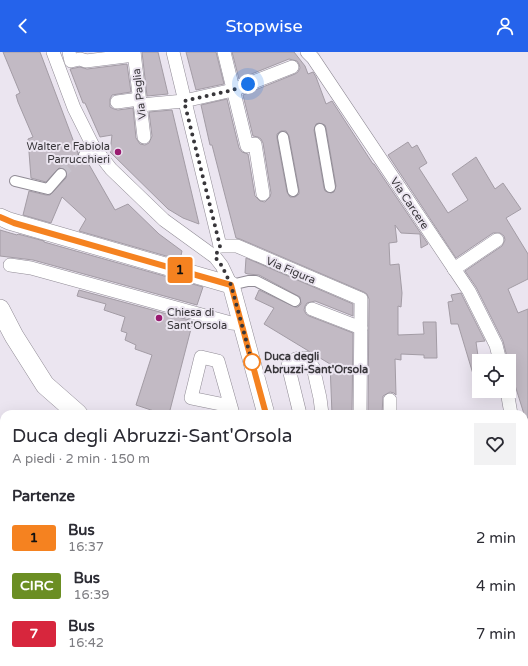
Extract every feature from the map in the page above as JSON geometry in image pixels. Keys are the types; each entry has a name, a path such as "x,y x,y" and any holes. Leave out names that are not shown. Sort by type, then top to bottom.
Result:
{"main road":[{"path":"0,309 14,336 45,385 73,410"}],"street":[{"path":"54,52 90,152 111,169 164,220 217,251"},
{"path":"69,52 71,61 80,59 86,61 134,53"},
{"path":"172,52 217,251 231,285 265,410"},
{"path":"224,52 233,90 251,145 263,194"},
{"name":"Via Carcere","path":"307,52 322,70 469,291 496,345 498,354"},
{"name":"Via Paglia","path":"134,53 144,137"},
{"path":"117,102 184,101 233,90 292,67"},
{"path":"320,129 330,188"},
{"path":"283,137 293,192"},
{"path":"15,181 48,189 61,174"},
{"path":"3,220 231,285 248,281 256,282 295,301"},
{"path":"454,269 497,240"},
{"name":"Via Figura","path":"217,251 237,246 361,300 361,328"},
{"path":"10,265 31,268 231,323 242,324"},
{"path":"312,309 361,328 360,410"},
{"path":"299,410 288,365 292,360 298,358 306,358 313,367 322,410"},
{"path":"508,398 510,410"},
{"path":"390,400 390,410"}],"building":[{"path":"3,52 40,52 78,153 78,158 83,161 87,161 115,210 128,204 159,234 182,251 180,260 79,231 86,219 62,197 51,223 23,215 29,191 50,195 66,178 67,172 65,169 59,168 46,182 31,178 28,139 33,137 18,102 16,95 20,93"},
{"path":"142,52 158,52 168,94 147,96"},
{"path":"186,52 216,52 224,84 196,90"},
{"path":"232,52 294,52 305,66 308,74 313,72 326,104 332,101 428,244 421,248 420,234 401,233 395,225 397,242 389,243 390,265 399,264 402,293 401,307 398,306 398,335 424,334 423,322 436,322 437,358 424,358 424,355 401,354 401,360 395,359 396,395 390,392 383,396 382,410 368,410 369,299 367,294 236,238 212,145 210,145 201,105 227,99 239,148 242,152 248,154 255,196 260,201 265,202 270,197 271,193 263,143 261,139 253,136 243,95 298,72 300,68 297,61 289,59 239,79","holes":["319,123 325,125 336,186 334,192 331,193 325,191 324,188 314,130 316,124","281,131 286,131 289,136 299,190 299,194 295,197 290,197 287,192 277,138 277,134"]},
{"path":"127,64 131,92 112,95 110,99 110,107 118,110 133,108 136,138 140,144 145,145 149,143 152,136 149,112 172,110 199,224 183,218 168,209 110,152 112,135 100,137 85,103 83,103 70,69 80,67 87,69"},
{"path":"408,142 412,148 417,145 427,163 419,168 448,213 468,200 452,174 476,157 495,189 503,183 521,209 506,218 528,254 528,279 508,289 518,313 528,309 528,410 523,410 516,388 516,354 506,354 503,341 476,287 465,271 502,246 505,240 504,236 500,233 493,233 456,258 388,155"},
{"path":"0,230 44,241 203,287 197,305 33,260 0,256"},
{"path":"246,258 353,304 353,316 315,301 307,303 304,310 309,316 353,333 352,410 332,410 330,364 264,324 274,308 255,299 259,290 298,307 301,304 300,297 259,275 245,273"},
{"path":"79,290 193,321 170,410 151,410 136,405 152,355 135,349 136,345 125,340 127,333 121,331 125,317 104,310 106,304 77,296"},
{"path":"461,293 485,341 476,342 478,354 472,354 472,371 458,324 451,324 448,302 453,301 451,295"}],"tunnel":[{"path":"61,174 84,155"}],"bus line":[{"name":"1","path":"0,217 14,223 231,285 265,410"}],"place":[{"name":"Walter e Fabiola Parrucchieri","path":"118,152"},
{"name":"Chiesa di Sant'Orsola","path":"159,318"},
{"name":"Duca degli Abruzzi-Sant'Orsola","path":"252,362"}],"route":[{"path":"248,84 233,90 184,101 220,246 215,257 222,266 231,285 252,362"}]}
